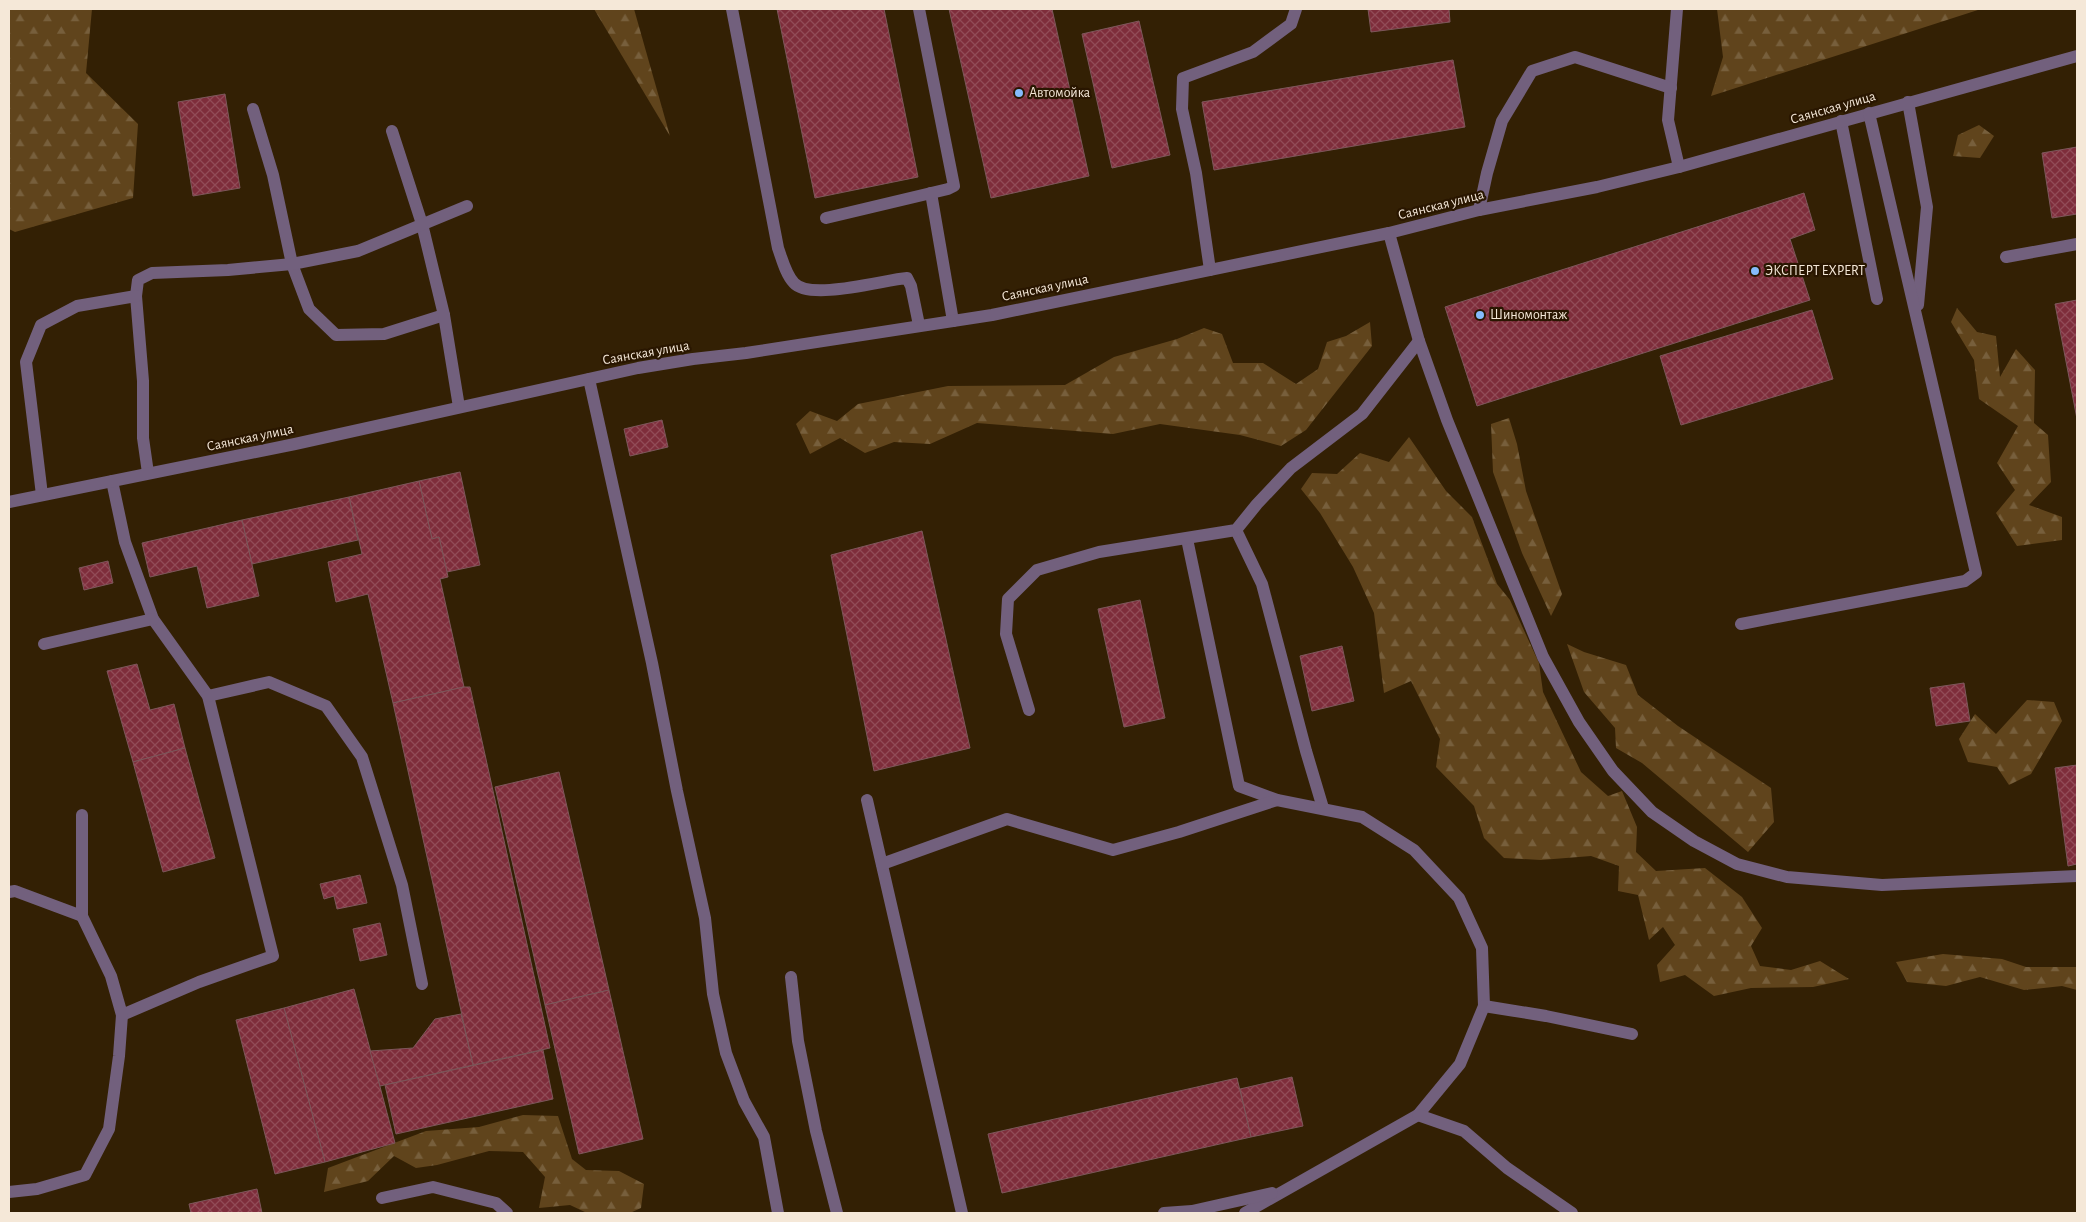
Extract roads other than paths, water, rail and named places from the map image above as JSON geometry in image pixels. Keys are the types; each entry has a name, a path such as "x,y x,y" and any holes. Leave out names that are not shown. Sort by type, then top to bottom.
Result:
{"street":[{"path":"732,9 778,248 793,282 802,289 811,290 848,288 907,278 911,286 919,325"},
{"path":"826,218 954,186 919,9"},
{"path":"1210,270 1196,173 1182,108 1183,78 1253,52 1291,24 1296,9"},
{"path":"1677,9 1668,120 1679,167"},
{"name":"Саянская улица","path":"9,502 638,368 953,321 1389,233 1480,210 1597,187 1679,167 2077,56"},
{"path":"1480,210 1487,173 1502,121 1532,72 1574,58 1671,88"},
{"path":"1908,102 1927,207 1917,318"},
{"path":"253,109 273,176 292,264 309,309 336,335 384,334 444,314"},
{"path":"1741,624 1964,581 1976,573 1869,113"},
{"path":"1841,121 1877,299"},
{"path":"392,132 422,224 444,314 459,407"},
{"path":"931,193 953,321"},
{"path":"148,473 143,438 143,381 136,296 138,280 152,273 228,270 292,264 358,251 467,206"},
{"path":"1389,233 1419,340 1447,420 1543,657 1579,722 1613,771 1652,812 1694,841 1737,864 1787,877 1882,885 2077,876"},
{"path":"2006,257 2077,244"},
{"path":"42,495 26,362 41,324 77,306 136,296"},
{"path":"1029,710 1006,634 1008,599 1037,570 1099,552 1236,530 1257,504 1291,468 1362,414 1419,340"},
{"path":"589,379 650,653 677,791 705,918 713,994 726,1053 744,1101 764,1137 778,1213"},
{"path":"112,481 125,542 153,619 208,696 273,956 199,982 122,1014"},
{"path":"1236,530 1262,584 1323,808"},
{"path":"1187,539 1239,786 1277,800 1362,817 1414,850 1458,898 1482,948 1484,1006 1460,1064 1418,1115 1245,1213"},
{"path":"44,644 153,619"},
{"path":"208,696 269,682 326,706 362,757 402,885 422,984"},
{"path":"867,800 962,1213"},
{"path":"882,864 1007,819 1113,850 1179,832 1277,800"},
{"path":"9,1192 37,1189 85,1175 109,1129 119,1056 122,1014 111,976 82,916 82,815"},
{"path":"9,892 15,891 82,916"},
{"path":"791,977 798,1041 805,1077 837,1213"},
{"path":"1484,1006 1546,1016 1632,1034"},
{"path":"1418,1115 1464,1131 1507,1168 1572,1213"},
{"path":"382,1198 432,1187 496,1202 507,1213"},
{"path":"1164,1213 1192,1211 1284,1190"}],"place":[{"name":"Автомойка","path":"1019,93"},
{"name":"ЭКСПЕРТ EXPERT","path":"1755,271"},
{"name":"Шиномонтаж","path":"1480,315"}]}
